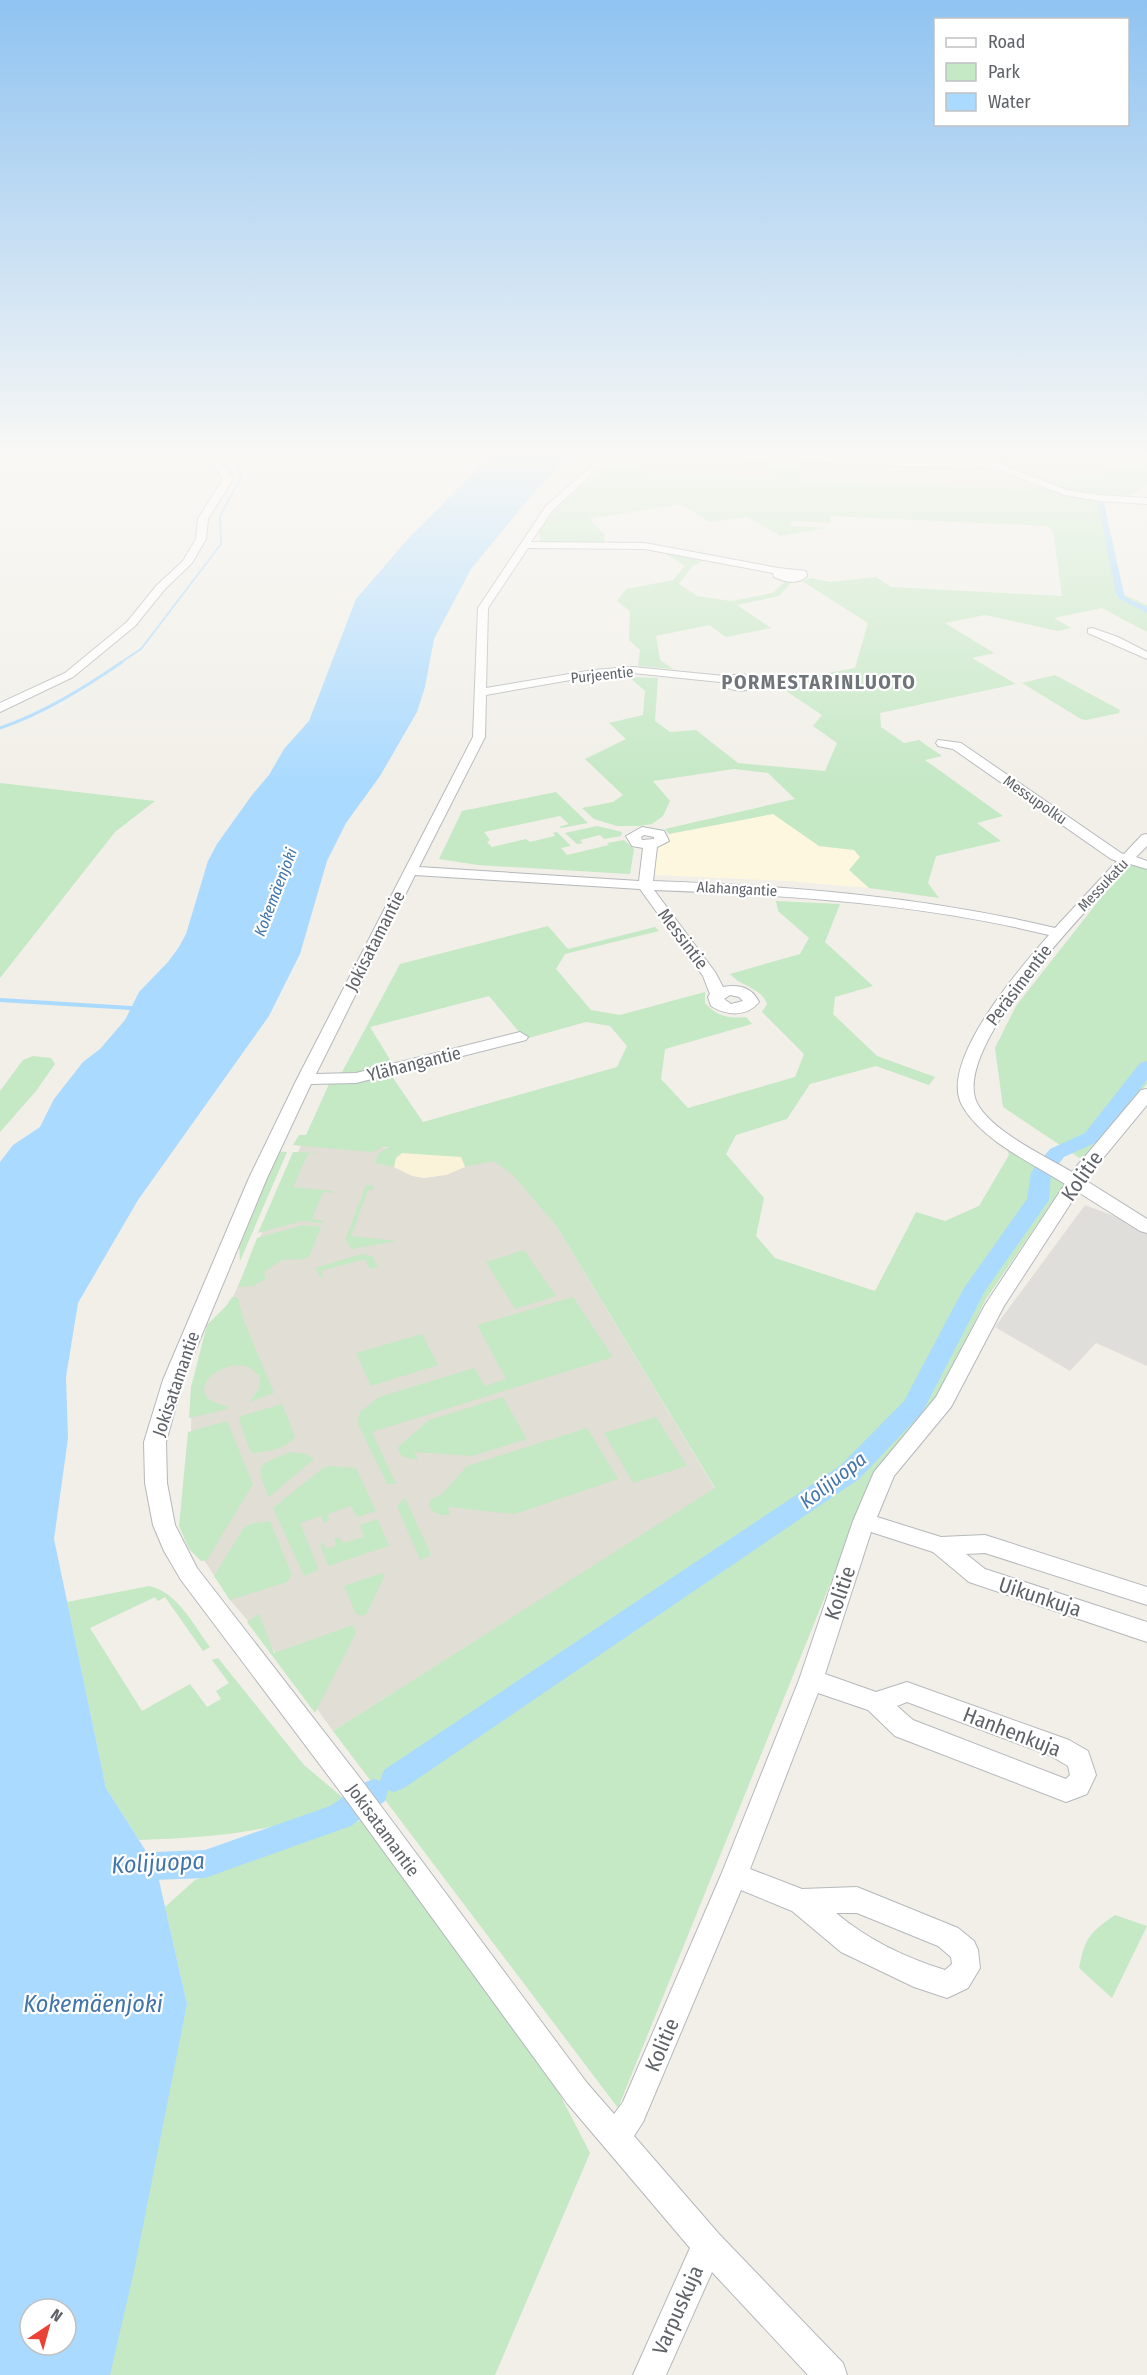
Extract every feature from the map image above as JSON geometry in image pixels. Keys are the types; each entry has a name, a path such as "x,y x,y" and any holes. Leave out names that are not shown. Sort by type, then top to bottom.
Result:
{"street":[{"path":"0,708 69,675 131,624 161,587 188,562"},
{"name":"Jokisatamantie","path":"513,562 483,608 478,737 305,1079 254,1188 173,1380 155,1442 158,1502 164,1525 175,1551 189,1575 362,1801 483,1967 615,2139 708,2245 831,2375"},
{"path":"726,562 778,572"},
{"path":"1092,631 1114,639 1147,656"},
{"name":"Purjeentie","path":"480,693 592,674 633,670 724,680"},
{"name":"Messupolku","path":"942,743 957,746 1116,856 1147,865"},
{"name":"Messukatu","path":"1058,933 1147,838"},
{"path":"646,885 651,845"},
{"name":"Alahangantie","path":"412,871 646,885 764,889 900,901 1058,933"},
{"name":"Messintie","path":"646,885 647,892 671,926 710,975 718,994"},
{"name":"Peräsimentie","path":"1058,933 999,1007 981,1036 967,1073 964,1088 975,1114 995,1132 1147,1227"},
{"name":"Ylähangantie","path":"305,1079 356,1078 520,1037"},
{"name":"Kolitie","path":"615,2139 633,2112 734,1875 811,1680 864,1521 885,1472 944,1402 995,1305 1070,1178 1080,1174 1147,1094"},
{"name":"Uikunkuja","path":"864,1521 942,1546 984,1544 1147,1596"},
{"name":"Uikunkuja","path":"942,1546 977,1576 1147,1632"},
{"name":"Hanhenkuja","path":"811,1680 876,1702 904,1728 1065,1791 1077,1786 1083,1775 1079,1759 1060,1748 907,1692 876,1702"},
{"path":"734,1875 802,1902 851,1943 924,1977 947,1984 958,1978 966,1968 964,1950 948,1937 857,1900 802,1902"},
{"name":"Varpuskuja","path":"649,2375 708,2245"}],"shaded area":[{"path":"773,814 819,846 854,850 861,857 849,870 869,888 787,881 654,875 657,847 669,834"},
{"path":"303,1141 484,1155 513,1174 557,1227 715,1489 333,1731 276,1653 230,1600 195,1546 191,1431 192,1386 214,1322 233,1297"},
{"path":"1085,1205 1127,1221 1147,1234 1147,1366 1096,1343 1070,1371 995,1327"}],"green space":[{"path":"678,562 701,562 692,567 679,584 697,596 731,601 773,593 785,581 792,582 779,596 737,605 771,628 726,637 709,625 656,636 660,660 673,669 638,666 640,650 629,640 630,611 617,601 626,589 673,580 685,566"},
{"path":"1057,562 1115,562 1122,594 1147,605 1147,632 1102,608 1054,618 1071,628 1058,631 985,615 945,623 994,653 972,658 1016,684 880,713 881,727 904,743 919,740 942,756 925,760 1003,816 977,823 1001,841 936,856 928,883 939,898 869,888 849,870 860,857 854,850 819,846 773,814 669,834 665,829 795,799 768,773 734,769 653,781 670,801 663,816 652,824 617,826 594,819 582,808 613,802 623,795 585,759 626,739 609,723 643,715 645,691 629,677 658,678 655,721 670,732 696,730 738,763 825,771 837,743 813,726 822,715 783,689 760,686 855,668 868,623 802,581 811,578 830,582 876,577 891,587 1062,596"},
{"path":"1055,675 1120,710 1119,713 1081,719 1022,683"},
{"path":"0,783 155,801 115,832 0,978"},
{"path":"556,792 588,823 561,828 559,827 569,824 560,816 484,832 490,840 487,842 492,847 526,839 530,842 555,836 553,833 557,832 571,846 561,848 567,855 624,840 634,849 630,874 478,865 439,859 462,811"},
{"path":"597,826 622,832 621,836 604,839 600,835 580,840 583,843 577,844 565,833"},
{"path":"1129,862 1147,868 1147,1084 1081,1159 1003,1107 995,1048 1016,1006"},
{"path":"776,901 840,904 825,942 873,986 835,997 833,1014 877,1056 935,1077 929,1085 876,1066 810,1084 787,1119 736,1135 726,1154 764,1198 756,1236 775,1258 875,1291 916,1212 945,1221 979,1206 1009,1155 1007,1149 1068,1179 986,1299 936,1400 875,1473 618,2108 333,1731 715,1488 557,1227 512,1174 493,1161 465,1167 461,1157 396,1158 394,1167 375,1163 378,1154 389,1147 372,1152 293,1145 299,1135 306,1135 329,1084 372,1080 391,1075 423,1122 617,1067 627,1046 610,1026 586,1022 525,1039 489,996 370,1027 394,1066 363,1073 341,1074 400,964 548,926 568,949 655,927 659,931 565,954 556,969 591,1010 620,1015 705,992 705,1003 718,1014 728,1017 746,1017 752,1024 665,1049 661,1079 688,1108 795,1077 804,1054 762,1012 767,1004 764,998 756,990 730,974 800,954 809,938 778,911"},
{"path":"33,1056 51,1058 55,1064 36,1091 0,1132 0,1091 23,1060"},
{"path":"274,1151 287,1152 240,1261 239,1244"},
{"path":"293,1152 319,1153 308,1154 293,1187 333,1191 332,1193 323,1192 312,1219 324,1221 323,1223 302,1221 258,1233"},
{"path":"366,1185 374,1186 372,1190 368,1190 351,1236 397,1241 352,1249 345,1240"},
{"path":"303,1225 321,1227 309,1257 282,1260 264,1272 266,1279 253,1286 238,1287 257,1238"},
{"path":"524,1250 556,1296 515,1309 486,1262"},
{"path":"361,1254 372,1256 378,1267 370,1269 365,1259 321,1271 323,1276 320,1277 315,1268"},
{"path":"232,1297 238,1298 244,1321 274,1393 249,1402 259,1389 260,1376 248,1367 237,1365 226,1367 208,1379 204,1387 205,1395 213,1401 228,1406 228,1409 189,1418 191,1387 207,1325"},
{"path":"573,1297 613,1357 372,1432 396,1484 387,1484 357,1422 360,1412 379,1397 474,1368 485,1386 506,1379 477,1325"},
{"path":"422,1334 438,1365 371,1386 356,1353"},
{"path":"503,1397 527,1439 472,1456 414,1452 418,1460 404,1457 399,1453 398,1447 429,1420"},
{"path":"282,1404 295,1436 281,1447 251,1453 239,1420 241,1416"},
{"path":"656,1417 687,1466 633,1483 604,1433"},
{"path":"227,1421 253,1484 207,1560 201,1561 189,1549 179,1526 188,1432"},
{"path":"587,1428 618,1479 515,1514 448,1507 450,1515 444,1515 436,1513 429,1507 430,1500 442,1494 467,1466"},
{"path":"291,1452 307,1454 314,1459 269,1497 260,1471 265,1463"},
{"path":"330,1466 356,1468 376,1511 357,1517 351,1506 328,1514 329,1520 324,1523 321,1516 300,1523 318,1568 304,1576 273,1508 323,1468"},
{"path":"405,1498 431,1555 420,1560 397,1506"},
{"path":"378,1519 389,1546 328,1566 320,1543 323,1543 326,1549 336,1546 334,1538 340,1538 343,1543 364,1537 360,1525"},
{"path":"270,1521 292,1575 287,1582 230,1600 214,1576 243,1529 250,1524"},
{"path":"382,1573 385,1575 367,1613 363,1616 356,1614 344,1586"},
{"path":"149,1586 159,1589 177,1602 210,1647 203,1651 165,1597 158,1601 155,1597 90,1628 142,1711 190,1684 207,1707 221,1699 216,1691 229,1683 212,1660 218,1658 304,1765 348,1802 296,1821 271,1827 220,1835 139,1840 106,1788 67,1602"},
{"path":"259,1614 274,1653 353,1625 356,1633 315,1713 247,1622"},
{"path":"362,1820 558,2091 590,2153 495,2375 106,2375 187,2004 165,1907 195,1880"},
{"path":"1115,1915 1147,1926 1112,1998 1079,1968 1090,1937"}],"sand":[{"path":"402,1153 461,1157 465,1167 446,1175 424,1178 412,1176 394,1167 396,1158"}],"water":[{"name":"Kokemäenjoki","path":"388,562 477,562 434,639 425,687 417,712 380,776 346,823 327,861 300,954 269,1016 138,1200 78,1303 66,1377 68,1438 54,1539 106,1788 156,1867 187,2004 134,2271 110,2375 0,2375 0,1162 13,1145 40,1127 54,1099 83,1062 100,1049 125,1020 139,992 179,947 186,934 208,861 217,844 269,775 284,749 309,721 356,599"}],"waterway":[{"path":"120,663 141,649 207,562"},
{"path":"1113,562 1122,598 1147,611"},
{"path":"0,728 63,699 122,662"},
{"path":"0,1000 131,1008"},
{"name":"Kolijuopa","path":"394,1779 850,1472 913,1407 975,1288 1038,1200 1041,1173 1057,1153 1092,1137 1147,1067"},
{"name":"Kolijuopa","path":"129,1867 205,1864 340,1816 374,1792"}],"district":[{"name":"PORMESTARINLUOTO","path":"819,682"}]}
